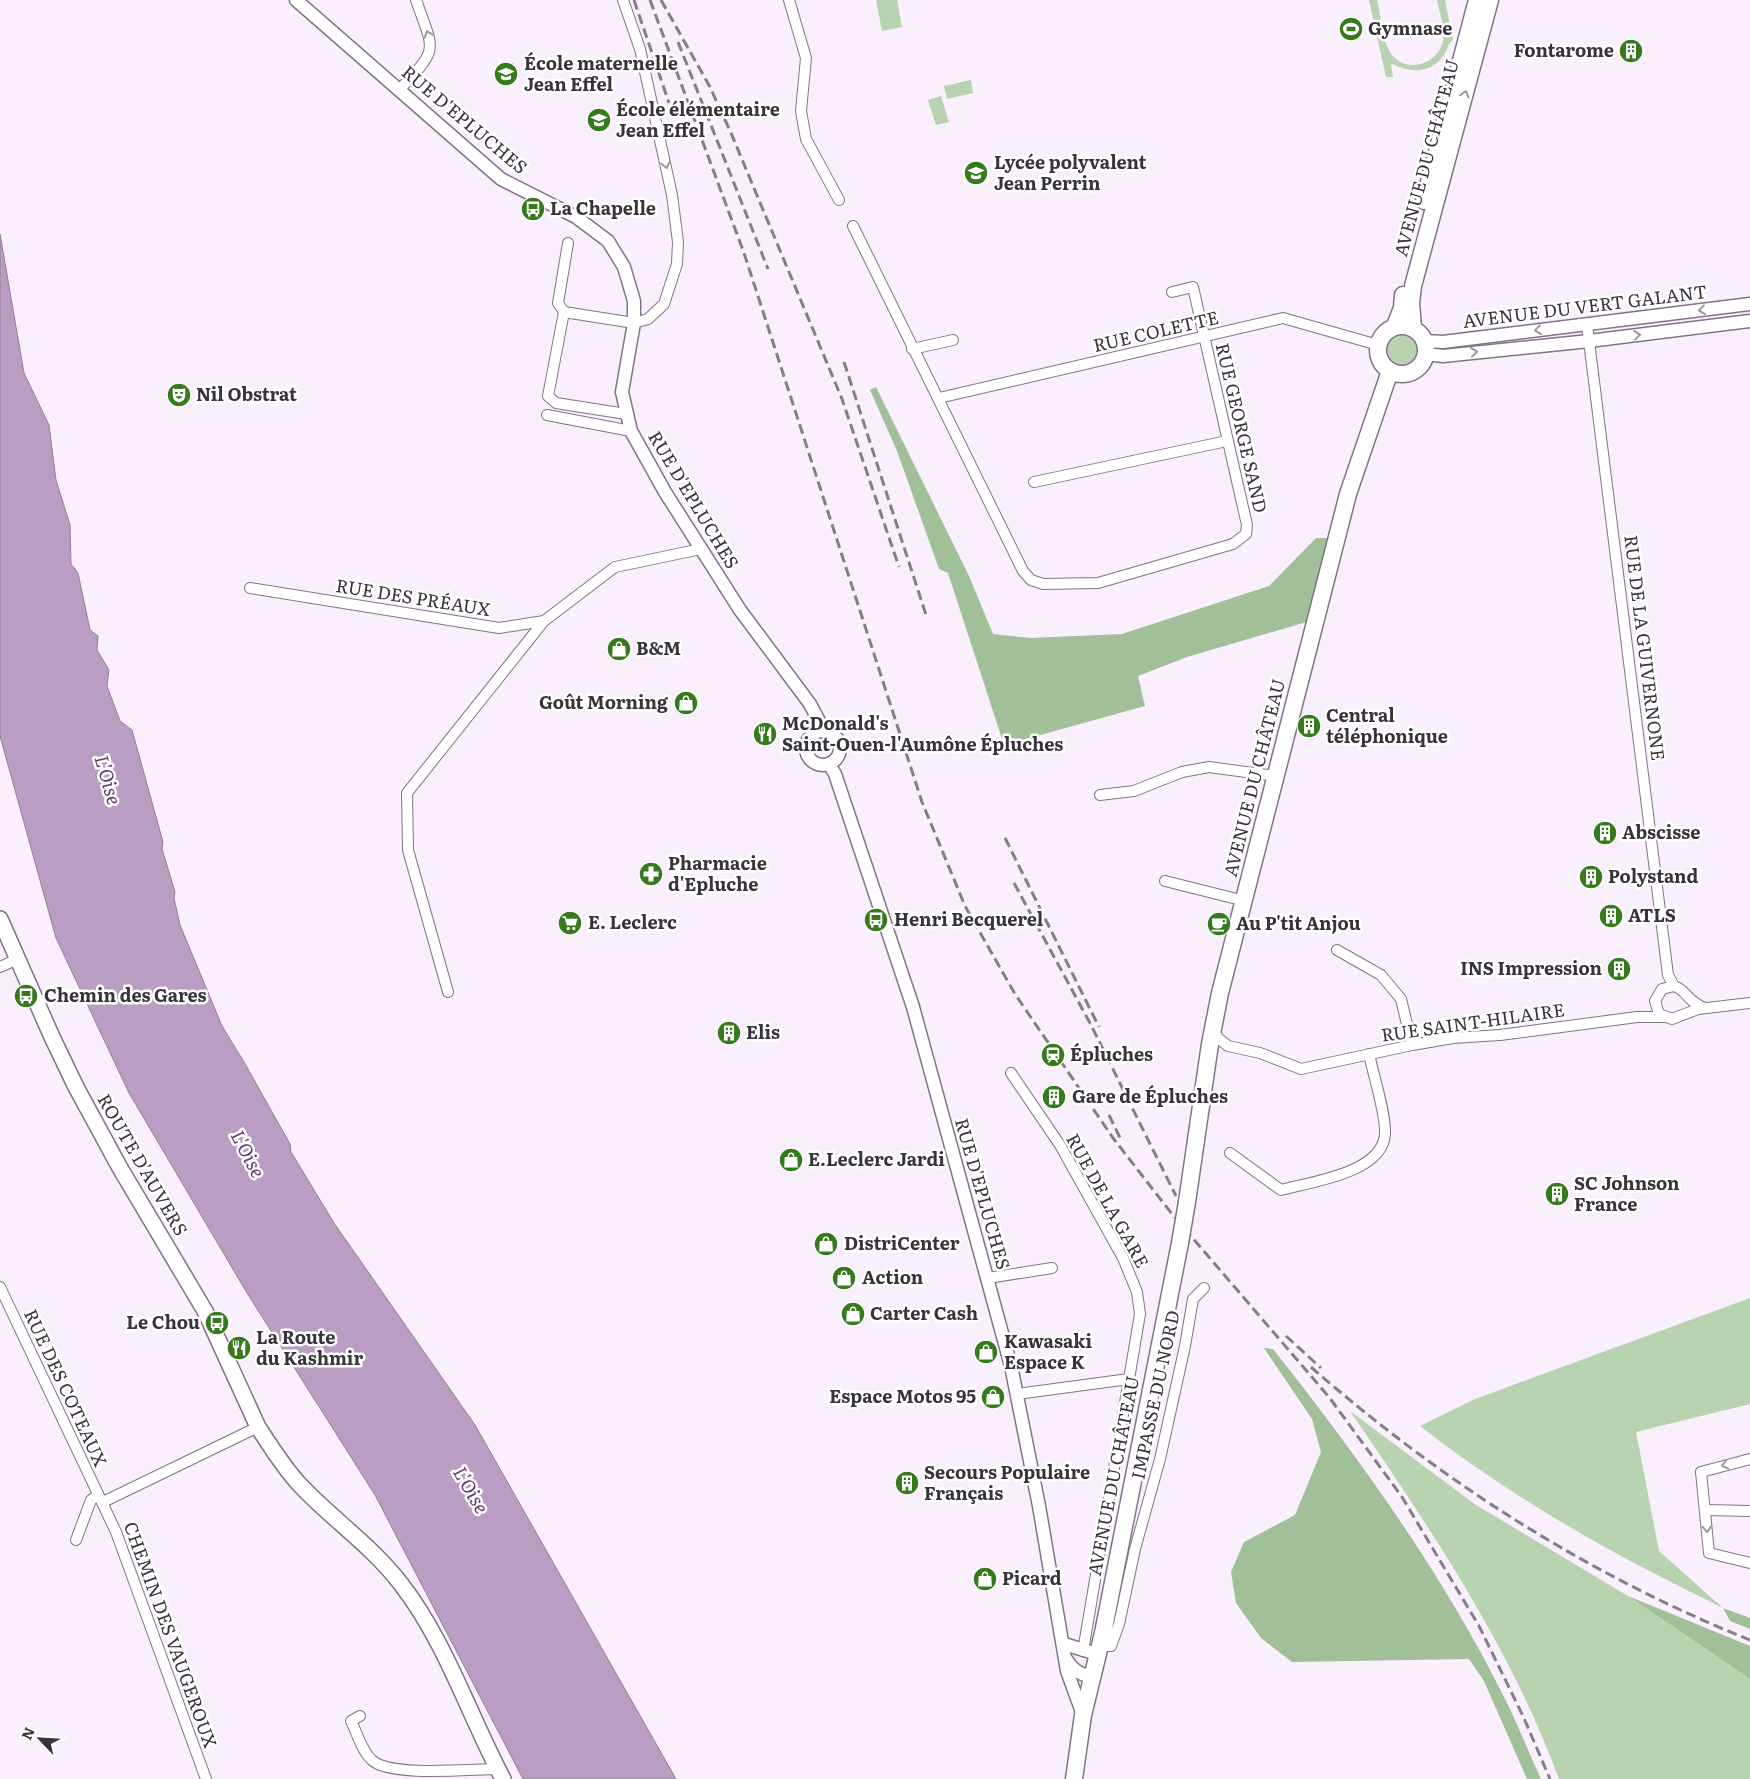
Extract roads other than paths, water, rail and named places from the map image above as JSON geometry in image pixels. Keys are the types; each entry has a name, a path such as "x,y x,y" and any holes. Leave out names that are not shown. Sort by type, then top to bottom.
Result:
{"main road":[{"name":"AVENUE DU CHÂTEAU","path":"1395,326 1402,308 1408,264 1477,0"},
{"name":"AVENUE DU CHÂTEAU","path":"1413,328 1411,303 1414,286 1490,0"},
{"path":"1405,325 1413,328 1426,348 1424,360 1415,370 1399,374 1390,370 1381,359 1378,346 1382,336 1395,326 1405,325"},
{"name":"AVENUE DU CHÂTEAU","path":"1074,1779 1083,1715 1092,1677 1093,1651 1180,1243 1208,1056 1220,993 1348,494 1390,370"},
{"name":"ROUTE D'AUVERS","path":"0,919 76,1086 120,1168 205,1310 258,1427 274,1452 301,1486 367,1546 388,1568 412,1599 464,1697 501,1774"}],"street":[{"name":"RUE D'EPLUCHES","path":"296,0 501,179 576,217 608,241 624,267 634,301 634,324 622,392 631,431 665,492 740,610 810,704 819,721 819,731"},
{"path":"400,89 420,68 431,52 431,44 416,0"},
{"path":"564,312 634,324 648,319 664,304 677,264 678,242 672,195 640,50 623,0"},
{"path":"789,0 806,58 801,111 806,139 839,200"},
{"name":"RUE GEORGE SAND","path":"853,226 1023,571 1031,580 1043,584 1098,583 1233,544 1246,534 1247,525 1192,287 1172,292"},
{"path":"568,243 558,303 564,312 548,396 556,403 626,414"},
{"name":"AVENUE DU VERT GALANT","path":"1426,348 1443,342 1750,304"},
{"name":"RUE COLETTE","path":"939,398 1204,338 1282,318 1378,346"},
{"name":"AVENUE DU VERT GALANT","path":"1426,348 1443,356 1589,341 1750,321"},
{"name":"RUE DE LA GUIVERNONE","path":"1587,325 1669,987"},
{"path":"912,349 954,340"},
{"path":"547,415 631,431"},
{"path":"1034,482 1227,441"},
{"name":"RUE DES PRÉAUX","path":"250,588 499,628 544,621 615,567 701,549"},
{"path":"448,992 408,850 407,793 544,621"},
{"path":"819,731 825,731 835,736 840,745 838,756 829,764 823,765 813,762 806,752 807,742 819,731"},
{"name":"RUE D'EPLUCHES","path":"829,764 835,774 913,1007 988,1278 1017,1394 1064,1644 1067,1671 1083,1715"},
{"path":"1100,795 1134,790 1182,772 1209,767 1276,776"},
{"path":"1165,881 1244,901"},
{"path":"1337,950 1381,975 1401,999 1412,1045"},
{"path":"0,968 18,959"},
{"path":"1637,1017 1646,1012 1656,997 1669,987 1683,991 1687,998 1687,1007 1684,1013"},
{"path":"1656,997 1656,1008 1665,1018"},
{"path":"1687,998 1705,1008"},
{"name":"RUE SAINT-HILAIRE","path":"1228,1046 1260,1053 1301,1069 1412,1045 1637,1017 1675,1018 1684,1013 1705,1008 1750,1002"},
{"path":"1213,1029 1218,1038 1228,1046"},
{"path":"1208,1056 1216,1050 1228,1046"},
{"path":"1230,1154 1281,1190 1343,1174 1366,1163 1383,1143 1385,1130 1369,1054"},
{"name":"RUE DE LA GARE","path":"1011,1073 1060,1145 1123,1258 1137,1292 1140,1314 1129,1379 1093,1651"},
{"path":"988,1278 1052,1268"},
{"name":"RUE DES COTEAUX","path":"0,1287 101,1499"},
{"name":"IMPASSE DU NORD","path":"1093,1651 1112,1646 1119,1624 1135,1549 1160,1459 1193,1299 1204,1288"},
{"path":"1017,1394 1129,1379"},
{"path":"76,1540 91,1500 101,1499 258,1427"},
{"path":"1750,1459 1701,1472 1709,1553 1750,1563"},
{"name":"CHEMIN DES VAUGEROUX","path":"101,1499 116,1532 206,1779"},
{"path":"1706,1510 1750,1512"},
{"path":"1064,1644 1093,1651"},
{"path":"1066,1659 1077,1672 1092,1677"},
{"path":"360,1716 350,1721 372,1760 381,1766 403,1770 501,1774"}],"water":[{"name":"L'Oise","path":"0,234 24,373 49,425 56,480 70,525 71,564 78,573 90,630 98,636 97,650 109,670 107,686 120,721 132,730 163,842 162,849 175,892 174,898 180,925 222,1026 290,1144 291,1152 334,1223 475,1425 676,1779 523,1779 375,1495 247,1293 129,1093 56,938 0,736"}],"railway":[{"path":"634,0 669,103"},
{"path":"650,0 744,253 922,802 965,906 1015,994 1113,1138 1172,1214 1329,1397 1402,1497 1479,1626 1523,1716 1550,1779"},
{"path":"661,0 710,87 731,133 842,399 899,567"},
{"path":"678,42 768,269"},
{"path":"844,362 927,618"},
{"path":"1005,838 1099,1027"},
{"path":"1014,883 1091,1025 1176,1196"},
{"path":"1109,1115 1122,1142"},
{"path":"1286,1336 1321,1368"},
{"path":"1311,1367 1412,1449 1518,1522 1631,1586 1750,1640"}],"place":[{"name":"Gymnase","path":"1351,29"},
{"name":"Fontarome","path":"1631,51"},
{"name":"École maternelle Jean Effel","path":"506,74"},
{"name":"École élémentaire Jean Effel","path":"599,120"},
{"name":"Lycée polyvalent Jean Perrin","path":"976,173"},
{"name":"La Chapelle","path":"533,209"},
{"name":"Nil Obstrat","path":"179,395"},
{"name":"B&M","path":"619,649"},
{"name":"Goût Morning","path":"686,703"},
{"name":"Central téléphonique","path":"1309,726"},
{"name":"McDonald's Saint-Ouen-l'Aumône Épluches","path":"765,734"},
{"name":"Abscisse","path":"1605,833"},
{"name":"Pharmacie d'Epluche","path":"651,874"},
{"name":"Polystand","path":"1591,877"},
{"name":"ATLS","path":"1611,916"},
{"name":"Henri Becquerel","path":"876,920"},
{"name":"E. Leclerc","path":"570,923"},
{"name":"Au P'tit Anjou","path":"1219,924"},
{"name":"INS Impression","path":"1619,969"},
{"name":"Chemin des Gares","path":"26,996"},
{"name":"Elis","path":"729,1033"},
{"name":"Épluches","path":"1053,1055"},
{"name":"Gare de Épluches","path":"1054,1097"},
{"name":"E.Leclerc Jardi","path":"791,1160"},
{"name":"SC Johnson France","path":"1557,1194"},
{"name":"DistriCenter","path":"826,1244"},
{"name":"Action","path":"844,1278"},
{"name":"Carter Cash","path":"853,1314"},
{"name":"Le Chou","path":"217,1323"},
{"name":"La Route du Kashmir","path":"239,1348"},
{"name":"Kawasaki Espace K","path":"986,1352"},
{"name":"Espace Motos 95","path":"993,1397"},
{"name":"Secours Populaire Français","path":"907,1483"},
{"name":"Picard","path":"985,1579"}]}
